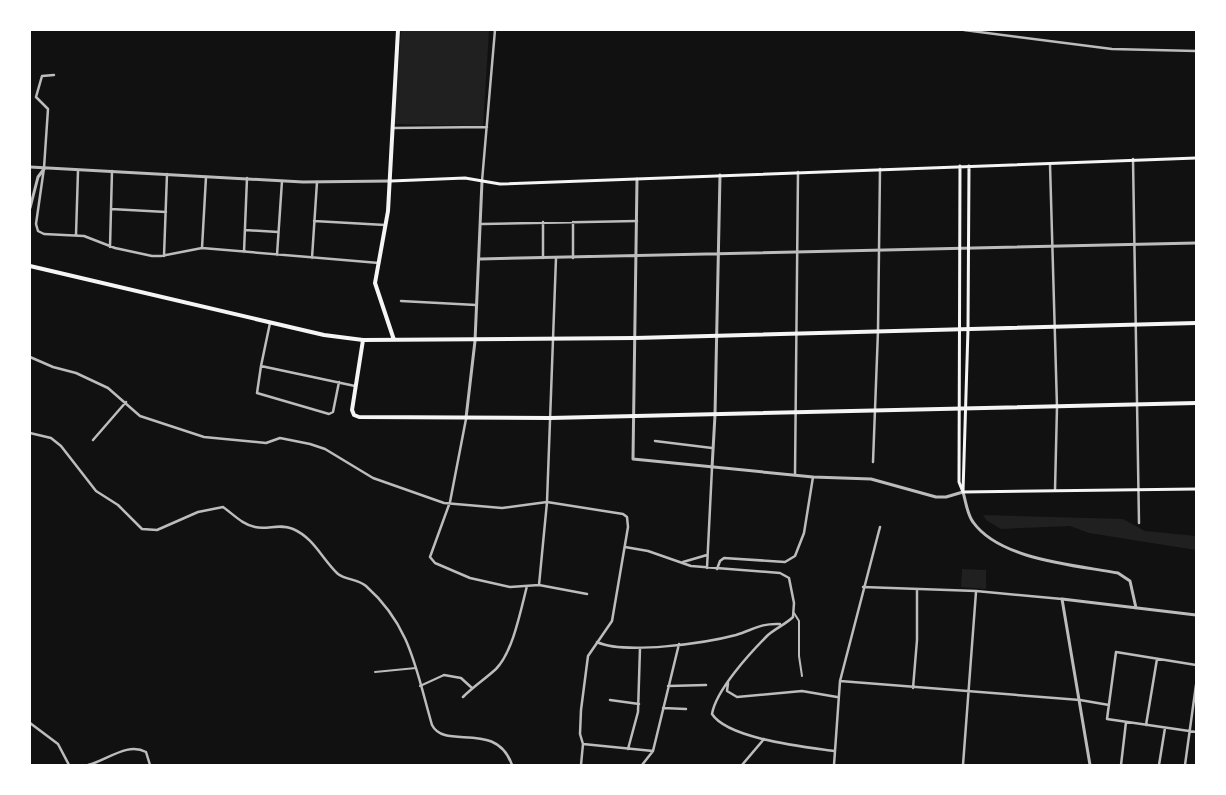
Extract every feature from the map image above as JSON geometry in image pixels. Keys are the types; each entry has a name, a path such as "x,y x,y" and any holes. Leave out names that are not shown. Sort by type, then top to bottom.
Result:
{"main road":[{"path":"394,340 376,292 376,279 387,225 398,30"},
{"path":"390,181 465,178 500,184 1196,158"},
{"path":"960,166 959,482 963,492"},
{"path":"963,492 968,329 968,166"},
{"path":"30,266 324,336 362,340 554,340 1196,323"},
{"path":"362,340 352,410 357,417 550,418 874,410 966,410 1196,403"},
{"path":"963,492 1196,489"}],"street":[{"path":"495,30 482,180 482,224 475,341 466,419 450,502 430,557 435,563 470,578 510,587 539,585 586,594"},
{"path":"964,30 1112,49 1196,51"},
{"path":"54,75 42,76 36,97 48,109 44,168 36,224 38,231 44,234 76,235 110,247 152,256 164,256 202,248 379,264"},
{"path":"393,128 487,127"},
{"path":"1133,159 1140,490 1139,523"},
{"path":"1050,162 1057,407 1055,491"},
{"path":"30,167 282,181 390,181"},
{"path":"30,208 38,178 44,168"},
{"path":"873,462 878,331 880,169"},
{"path":"76,235 78,171"},
{"path":"110,247 112,171"},
{"path":"795,474 798,334 798,172"},
{"path":"164,256 167,174"},
{"path":"706,568 715,415 720,175"},
{"path":"202,248 206,176"},
{"path":"244,252 247,178"},
{"path":"637,179 633,459 813,477 872,479 936,497 946,497 963,492 971,519 982,533 995,542 1032,557 1118,573 1130,581 1136,608"},
{"path":"277,255 282,181"},
{"path":"312,258 317,182"},
{"path":"111,209 166,212"},
{"path":"314,221 387,225"},
{"path":"482,224 637,221"},
{"path":"542,222 543,258"},
{"path":"573,222 573,258"},
{"path":"245,230 278,232"},
{"path":"480,260 1196,243"},
{"path":"539,585 547,502 556,258"},
{"path":"401,301 476,305"},
{"path":"270,323 257,393 329,414 333,412 339,382"},
{"path":"30,357 53,367 76,373 108,388 140,416 204,437 266,443 280,438 310,444 325,449 357,470 392,486 444,503 450,502 502,508 547,502 590,507 619,513 627,517 625,547 612,621 588,656 582,689 580,734 584,744 581,765"},
{"path":"261,366 355,386"},
{"path":"93,440 126,402"},
{"path":"30,433 50,438 61,446 96,491 118,505 142,529 157,530 198,512 223,507 247,524 257,528 284,525 302,534 312,542 340,576 364,584 402,630 416,668 432,725 436,731 446,735 494,741 507,754 512,765"},
{"path":"655,442 712,448"},
{"path":"717,569 720,561 724,558 785,562 795,556 804,533 813,477"},
{"path":"834,765 840,681 880,527"},
{"path":"625,547 683,562 691,566 780,572 785,575 789,578 794,613 799,621 799,656 802,676"},
{"path":"683,562 707,555"},
{"path":"463,697 496,669 501,661 516,632 527,586"},
{"path":"863,587 976,591 1196,615"},
{"path":"912,688 917,640 917,590"},
{"path":"962,764 976,591"},
{"path":"1062,599 1090,765"},
{"path":"794,613 789,621 768,635 728,683 714,702 712,714 717,723 764,739 834,751"},
{"path":"598,642 605,646 640,648 736,635 766,623 782,624"},
{"path":"642,765 653,751 679,644"},
{"path":"628,749 639,704 640,648"},
{"path":"1196,665 1116,652 1106,719 1196,732"},
{"path":"1146,725 1157,659"},
{"path":"375,672 416,668"},
{"path":"420,686 444,675 461,678 472,688"},
{"path":"840,681 968,693 1080,700 1109,705"},
{"path":"728,683 727,691 736,697 802,691 838,697"},
{"path":"668,686 706,685"},
{"path":"1185,765 1196,685"},
{"path":"610,700 639,704"},
{"path":"663,708 686,709"},
{"path":"30,722 58,744 69,765"},
{"path":"1121,765 1126,722"},
{"path":"1160,765 1165,728"},
{"path":"742,765 764,739"},
{"path":"584,744 653,751"},
{"path":"88,765 105,760 122,750 139,748 146,752 150,765"}],"shaded area":[{"path":"401,30 489,30 483,126 394,124"},
{"path":"983,515 1123,519 1145,531 1196,536 1196,550 1089,533 1070,526 1001,529 986,520"},
{"path":"962,569 986,570 986,589 961,587"}]}
